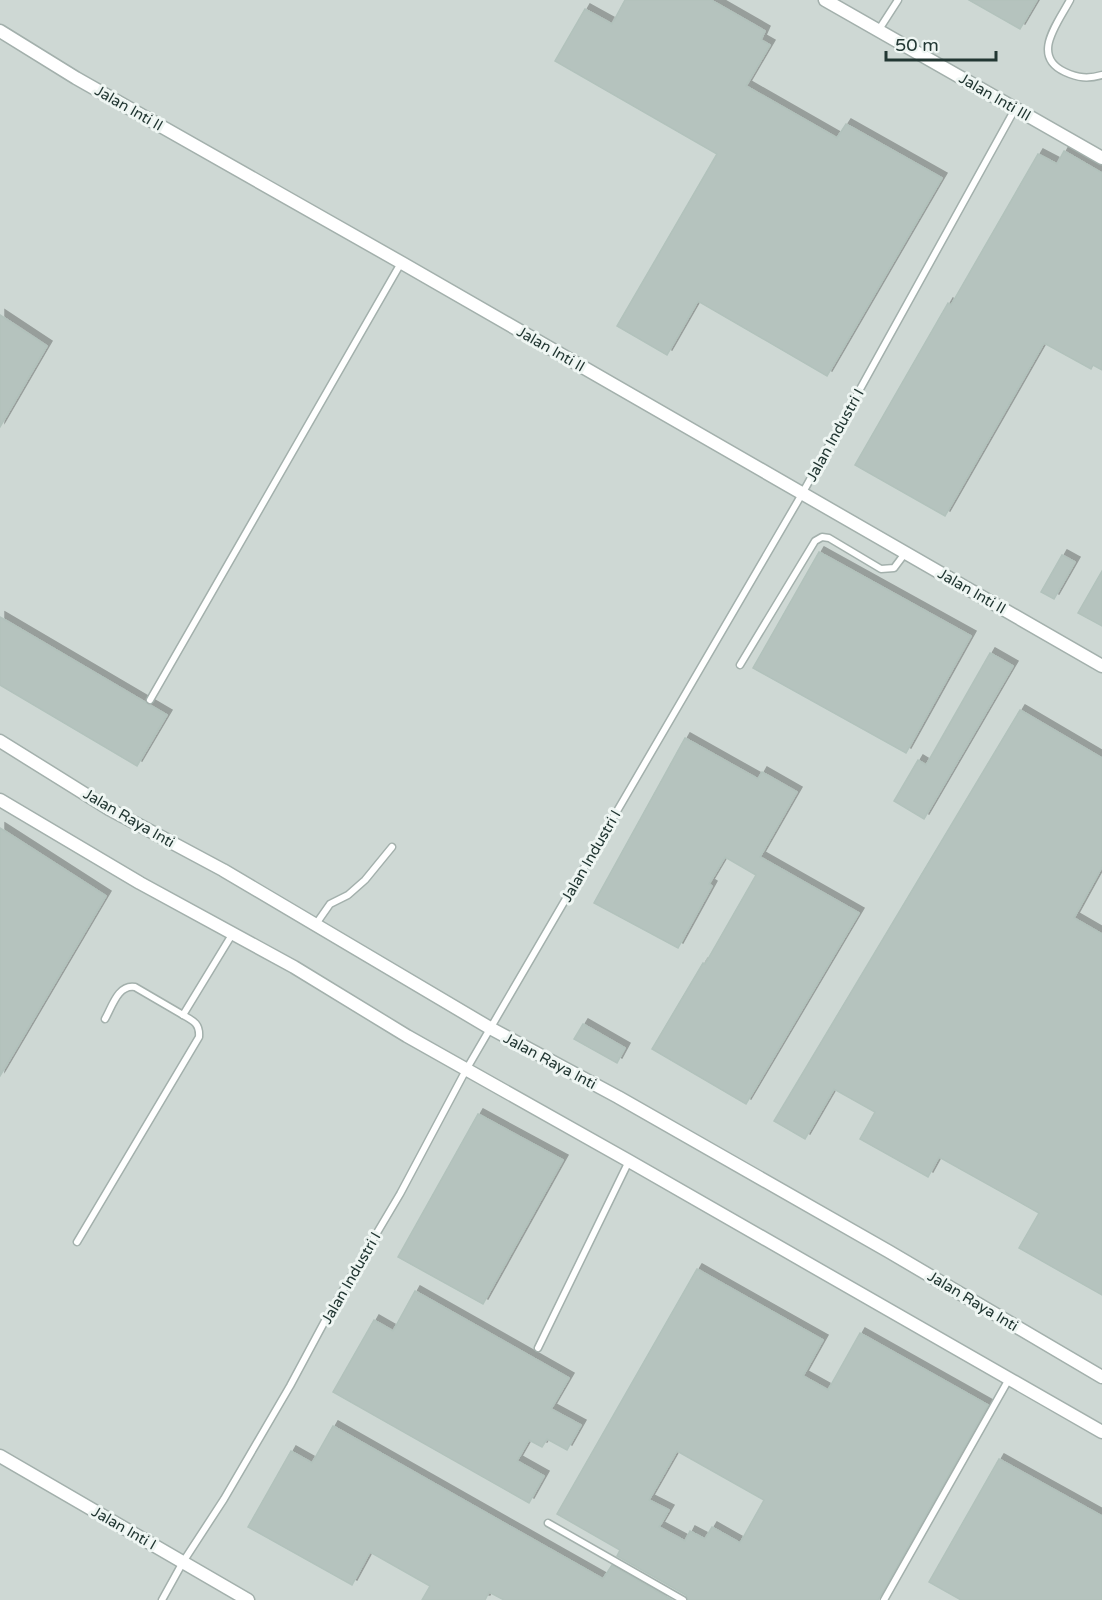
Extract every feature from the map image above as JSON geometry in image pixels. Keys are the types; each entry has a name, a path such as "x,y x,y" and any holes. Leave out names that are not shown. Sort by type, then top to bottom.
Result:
{"street":[{"name":"Jalan Inti III","path":"825,0 1102,159"},
{"name":"Jalan Inti II","path":"0,31 76,78 1102,666"},
{"name":"Jalan Raya Inti","path":"0,741 109,808 223,870 490,1028 618,1097 888,1251 1102,1377"},
{"path":"0,800 140,883 234,933 466,1070 1102,1432"},
{"name":"Jalan Inti I","path":"0,1456 248,1600"}],"lane":[{"path":"878,31 898,0"},
{"path":"1070,0 1047,46 1047,55 1053,64 1070,74 1082,78 1102,75"},
{"name":"Jalan Industri I","path":"166,1599 183,1562 224,1499 400,1194 490,1028 802,494 1015,109"},
{"path":"150,700 402,263"},
{"path":"740,665 815,541 822,537 829,538 881,569 894,568 906,552"},
{"path":"316,924 330,904 348,895 365,880 392,848"},
{"path":"183,1016 234,933"},
{"path":"77,1242 199,1037 200,1029 195,1022 135,987 129,986 122,989 105,1019"},
{"path":"538,1348 629,1161"},
{"path":"884,1600 1009,1379"},
{"path":"548,1523 683,1600"}],"shaded area":[{"path":"0,0 1102,0 1102,1600 0,1600"}],"building":[{"path":"625,0 711,0 765,31 761,40 770,45 746,86 837,138 846,124 942,178 827,376 698,301 667,355 617,326 717,154 555,61 585,9 612,24"},
{"path":"969,0 1037,0 1020,29"},
{"path":"1064,151 1102,173 1102,370 1093,365 1091,369 1044,343 945,516 855,465 948,303 951,305 1038,154 1057,164"},
{"path":"0,315 47,346 0,427"},
{"path":"819,552 971,636 906,753 753,668"},
{"path":"1062,555 1075,562 1054,599 1041,592"},
{"path":"1102,571 1102,626 1078,613"},
{"path":"0,617 167,715 137,766 0,685"},
{"path":"990,653 1013,666 924,819 894,801 918,760 926,765"},
{"path":"1020,710 1102,758 1102,867 1074,918 1102,934 1102,1295 1019,1248 1039,1213 939,1157 928,1177 860,1139 875,1112 834,1089 805,1139 774,1121"},
{"path":"685,738 758,779 762,772 797,792 760,857 859,913 746,1104 652,1049 703,963 705,964 756,875 725,857 709,884 712,886 678,948 594,903"},
{"path":"0,828 106,896 0,1076"},
{"path":"583,1024 625,1048 617,1063 574,1039"},
{"path":"478,1114 563,1160 483,1304 398,1257"},
{"path":"697,1269 823,1340 803,1376 828,1390 860,1333 988,1405 878,1600 688,1600 686,1595 617,1556 620,1550 557,1514","holes":["677,1451 764,1500 740,1543 712,1527 705,1539 690,1531 685,1541 659,1527 669,1510 649,1500"]},
{"path":"415,1291 569,1378 551,1409 581,1425 567,1450 547,1439 542,1447 529,1440 517,1461 544,1476 529,1503 333,1392 374,1320 393,1331"},
{"path":"333,1426 603,1579 612,1565 672,1600 504,1600 489,1592 485,1600 422,1600 430,1586 370,1552 352,1585 248,1527 291,1451 312,1463"},
{"path":"999,1459 1102,1516 1102,1600 961,1600 929,1582"}]}
